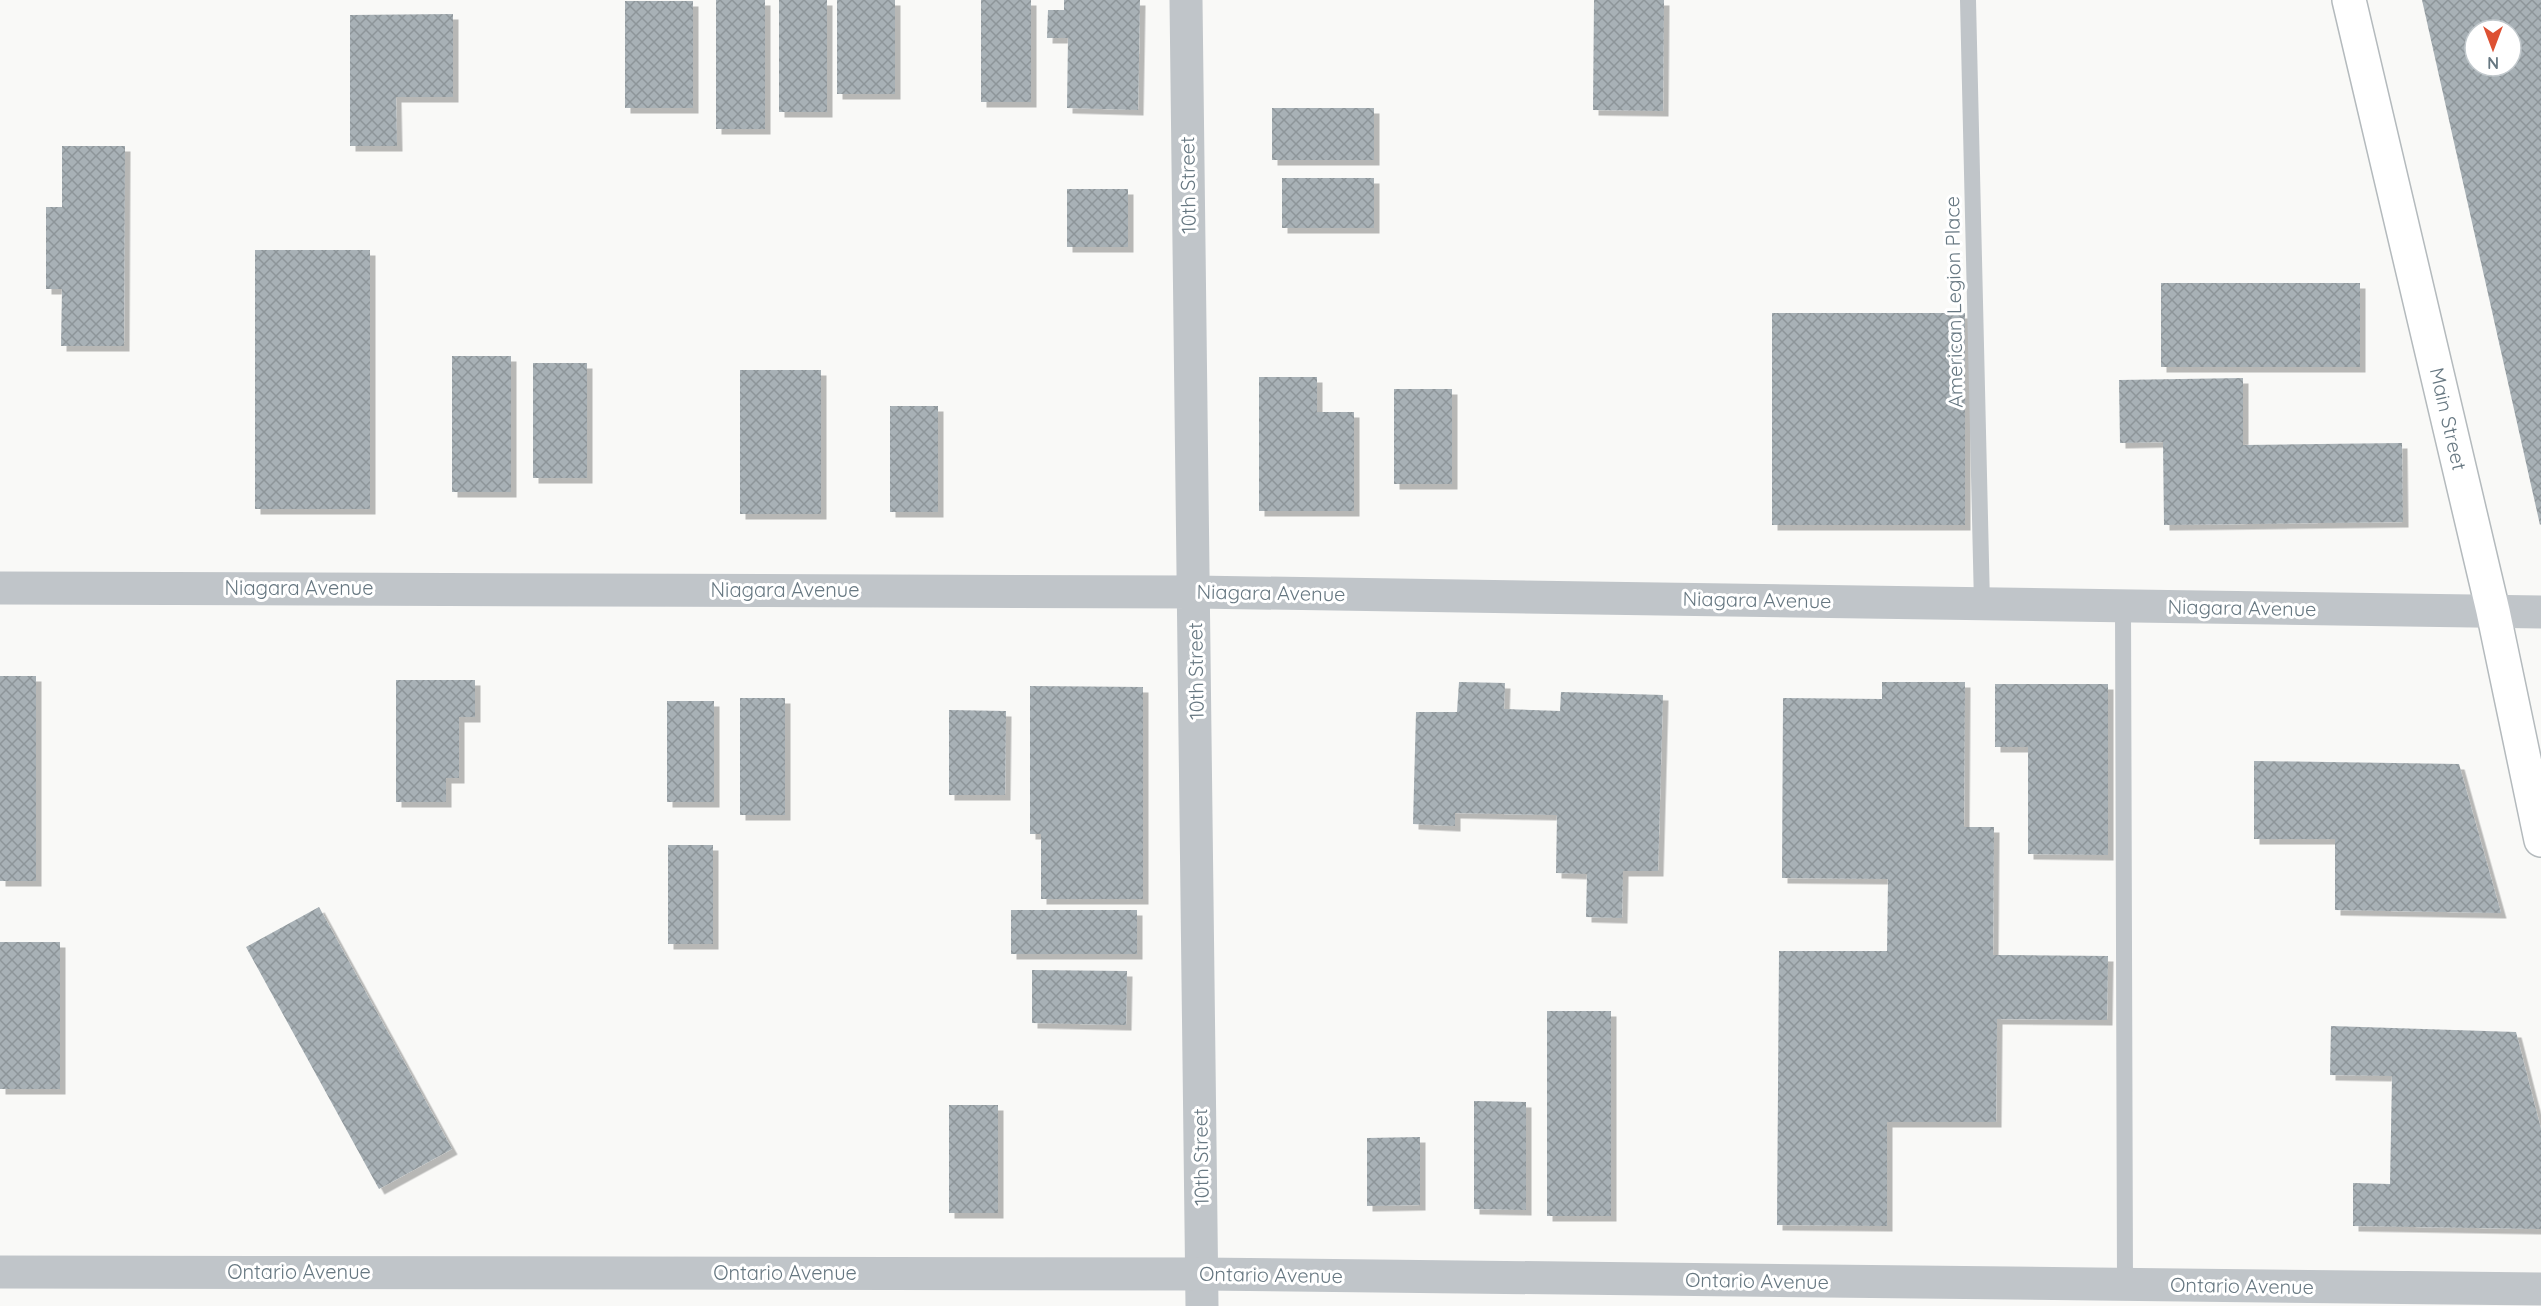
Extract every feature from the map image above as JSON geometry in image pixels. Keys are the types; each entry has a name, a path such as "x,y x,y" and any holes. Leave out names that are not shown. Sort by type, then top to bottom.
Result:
{"main road":[{"name":"Main Street","path":"2349,0 2493,611 2541,840"}],"street":[{"name":"10th Street","path":"1186,0 1202,1306"},
{"name":"Niagara Avenue","path":"0,588 1195,592 2541,612"},
{"name":"Ontario Avenue","path":"0,1272 1202,1274 2125,1285 2263,1296 2500,1297 2541,1289"}],"lane":[{"name":"American Legion Place","path":"1968,0 1982,604"},
{"path":"2123,606 2125,1285"}],"building":[{"path":"716,0 765,0 765,129 716,129"},
{"path":"779,0 827,0 827,112 779,112"},
{"path":"837,0 895,0 895,94 837,94"},
{"path":"981,0 1031,0 1031,102 981,102"},
{"path":"1064,0 1140,0 1138,110 1067,108 1068,38 1047,38 1048,10 1064,10"},
{"path":"1594,0 1664,0 1663,111 1593,110"},
{"path":"2422,0 2541,0 2540,525"},
{"path":"625,1 693,1 693,108 625,108"},
{"path":"453,14 453,97 396,97 397,146 350,146 350,15"},
{"path":"1272,108 1374,108 1374,160 1272,160"},
{"path":"62,146 125,146 124,346 61,346 62,289 46,289 46,207 62,207"},
{"path":"1282,178 1374,178 1374,228 1282,228"},
{"path":"1067,189 1128,189 1128,247 1067,247"},
{"path":"255,250 370,250 370,509 255,509"},
{"path":"2161,283 2360,283 2360,367 2161,367"},
{"path":"1772,313 1965,313 1965,525 1772,525"},
{"path":"452,356 511,356 511,492 452,492"},
{"path":"533,363 587,363 587,478 533,478"},
{"path":"740,370 821,370 821,514 740,514"},
{"path":"1259,377 1317,377 1317,412 1354,412 1354,511 1259,511"},
{"path":"2243,378 2243,445 2402,443 2403,522 2164,525 2163,442 2120,443 2119,380"},
{"path":"1394,389 1452,389 1452,484 1394,484"},
{"path":"890,406 938,406 938,512 890,512"},
{"path":"0,676 36,676 36,881 0,881"},
{"path":"396,680 475,680 475,717 459,717 459,778 446,778 446,802 396,802"},
{"path":"1459,682 1505,683 1504,709 1560,711 1561,692 1663,695 1658,871 1623,871 1622,918 1586,917 1587,874 1556,873 1557,815 1455,813 1455,826 1413,824 1416,712 1457,712"},
{"path":"1882,682 1965,682 1964,827 1994,827 1993,955 2108,956 2107,1020 1997,1019 1996,1122 1887,1122 1887,1226 1777,1225 1779,951 1887,951 1888,879 1782,878 1783,698 1882,699"},
{"path":"1995,684 2108,684 2108,855 2028,854 2028,747 1995,747"},
{"path":"1030,686 1143,687 1143,899 1041,899 1041,834 1030,834"},
{"path":"740,698 785,698 785,815 740,815"},
{"path":"667,701 714,701 714,802 667,802"},
{"path":"949,710 1006,711 1005,795 949,795"},
{"path":"2254,761 2459,764 2501,913 2335,910 2335,839 2254,839"},
{"path":"668,845 713,845 713,944 668,944"},
{"path":"319,907 452,1149 379,1189 246,947"},
{"path":"1011,910 1137,910 1137,954 1011,954"},
{"path":"0,942 60,942 60,1089 0,1089"},
{"path":"1032,970 1127,971 1126,1025 1032,1023"},
{"path":"1547,1011 1611,1011 1611,1216 1547,1216"},
{"path":"2331,1026 2516,1032 2541,1129 2541,1229 2353,1226 2353,1183 2390,1184 2392,1076 2330,1075"},
{"path":"1474,1101 1526,1102 1526,1210 1474,1209"},
{"path":"949,1105 998,1105 998,1213 949,1213"},
{"path":"1420,1137 1420,1205 1367,1206 1367,1138"}]}
